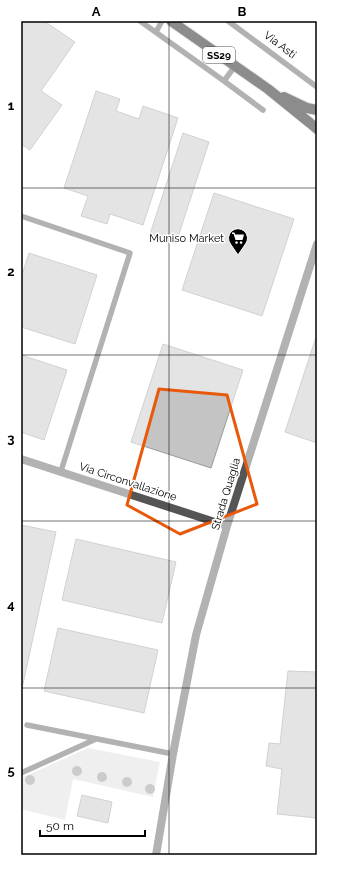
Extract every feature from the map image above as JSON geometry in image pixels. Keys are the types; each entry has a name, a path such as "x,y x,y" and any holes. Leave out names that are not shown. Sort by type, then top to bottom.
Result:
{"main road":[{"name":"SS29","path":"172,21 268,89"},
{"path":"268,89 307,108 317,110"},
{"path":"268,89 317,129"}],"street":[{"name":"Strada Quaglia","path":"156,855 173,754 196,635 227,526 317,244"},
{"name":"Via Circonvallazione","path":"21,458 227,526"}],"lane":[{"path":"140,21 263,110"},
{"path":"156,32 162,21"},
{"name":"Via Asti","path":"228,21 317,87"},
{"path":"224,81 235,66"},
{"path":"21,216 130,253 61,471"},
{"path":"27,725 173,754"},
{"path":"21,773 96,739"}],"highlighted area":[{"path":"159,389 227,395 257,504 180,534 127,505"}],"shaded area":[{"path":"88,748 160,762 153,797 73,779 65,820 21,809 21,778"}],"building":[{"path":"21,21 44,21 75,42 41,91 62,105 30,150 21,144"},
{"path":"96,91 120,99 116,111 139,119 143,106 178,118 143,225 110,214 107,224 81,216 88,196 64,188"},
{"path":"183,133 209,142 176,243 150,234"},
{"name":"Muniso Market","path":"214,193 294,219 262,316 182,290"},
{"path":"29,253 97,275 75,344 21,327 21,275"},
{"path":"317,334 317,443 285,432"},
{"path":"163,344 243,370 211,468 131,442"},
{"path":"21,355 67,370 44,440 21,432"},
{"path":"21,525 56,532 21,693"},
{"path":"76,539 176,562 162,623 62,600"},
{"path":"58,628 158,650 144,713 44,691"},
{"path":"288,671 317,672 317,818 277,814 282,769 266,766 269,743 280,744"},
{"path":"82,795 112,802 108,823 77,816"}],"place":[{"name":"Muniso Market","path":"238,255"}]}
